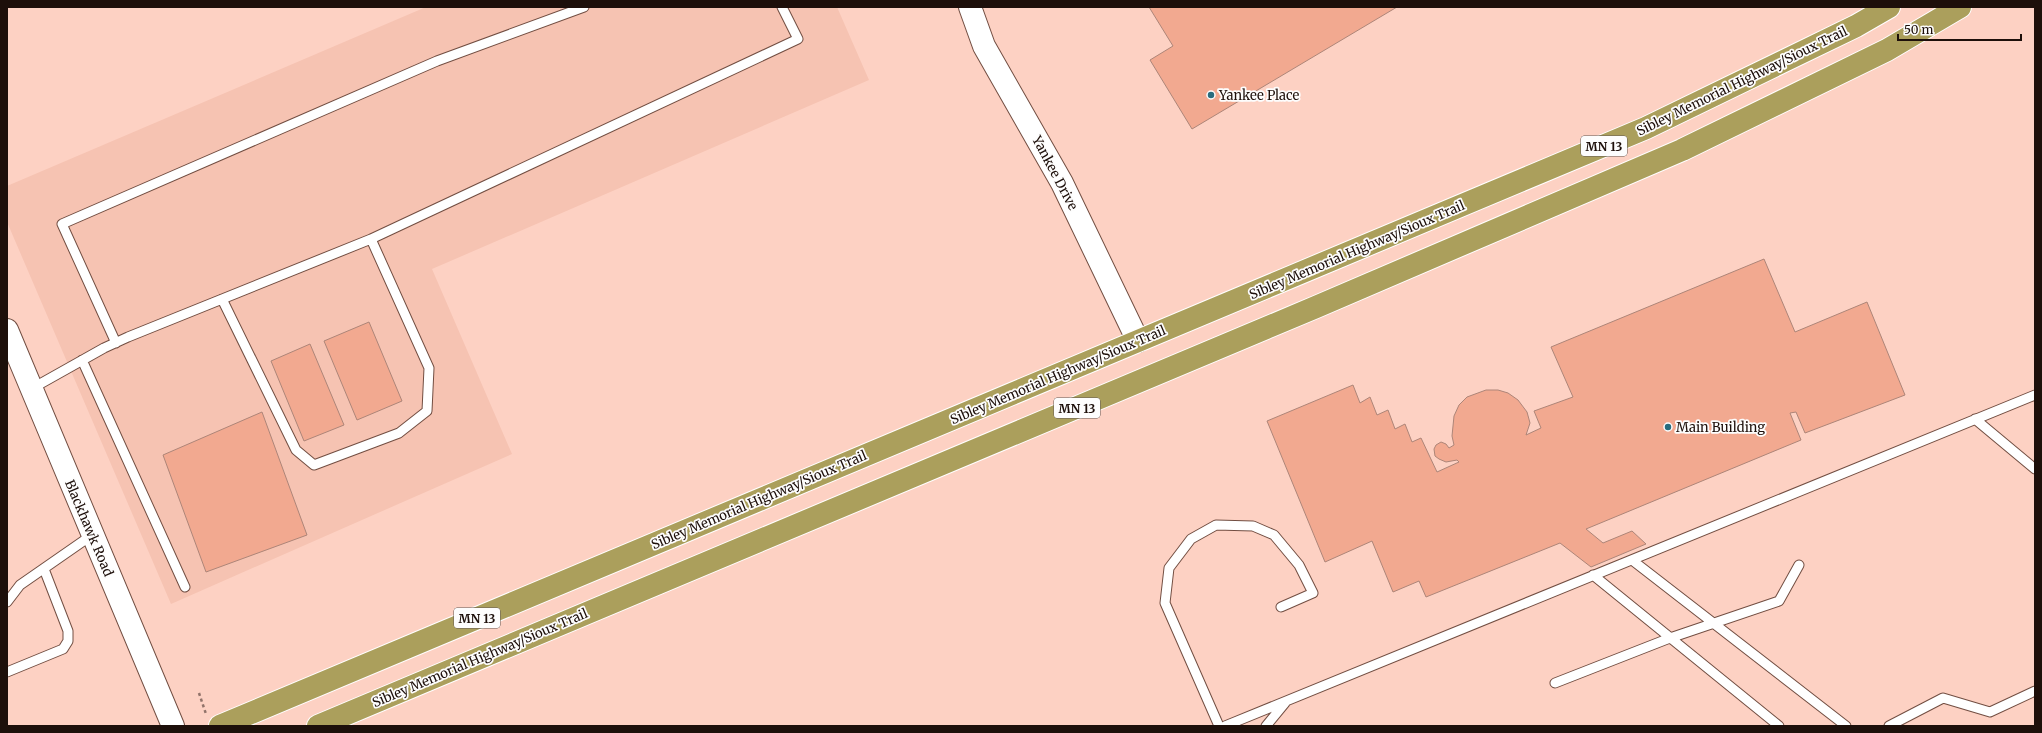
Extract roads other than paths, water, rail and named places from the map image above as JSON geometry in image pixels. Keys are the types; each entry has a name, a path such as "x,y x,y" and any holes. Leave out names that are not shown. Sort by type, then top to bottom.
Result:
{"highway":[{"name":"Sibley Memorial Highway/Sioux Trail","path":"214,723 1138,341 1646,128 1856,26 1889,7"},
{"name":"Sibley Memorial Highway/Sioux Trail","path":"318,726 1316,307 1674,153 1887,50 1960,7"}],"street":[{"name":"Yankee Drive","path":"970,7 984,46 1062,183 1138,341"},
{"name":"Blackhawk Road","path":"7,330 173,726"}],"lane":[{"path":"116,343 62,224 437,61 584,7"},
{"path":"31,389 82,360 116,343 371,238 798,39 782,7"},
{"path":"222,299 296,450 314,465 399,433 427,411 429,368 371,238"},
{"path":"82,360 185,588"},
{"path":"1225,726 2035,395"},
{"path":"1975,419 2035,469"},
{"path":"1219,726 1165,603 1170,568 1191,539 1216,525 1253,526 1274,535 1299,565 1313,593 1281,607"},
{"path":"7,602 20,585 92,535"},
{"path":"1632,560 1846,726"},
{"path":"1555,683 1670,638 1715,624 1779,601 1799,565"},
{"path":"7,672 63,649 68,641 68,632 44,569"},
{"path":"1593,576 1779,726"},
{"path":"1889,726 1944,698 1990,712 2035,691"},
{"path":"1266,726 1287,701"}],"place":[{"name":"Yankee Place","path":"1211,95"},
{"name":"Main Building","path":"1668,427"}]}
